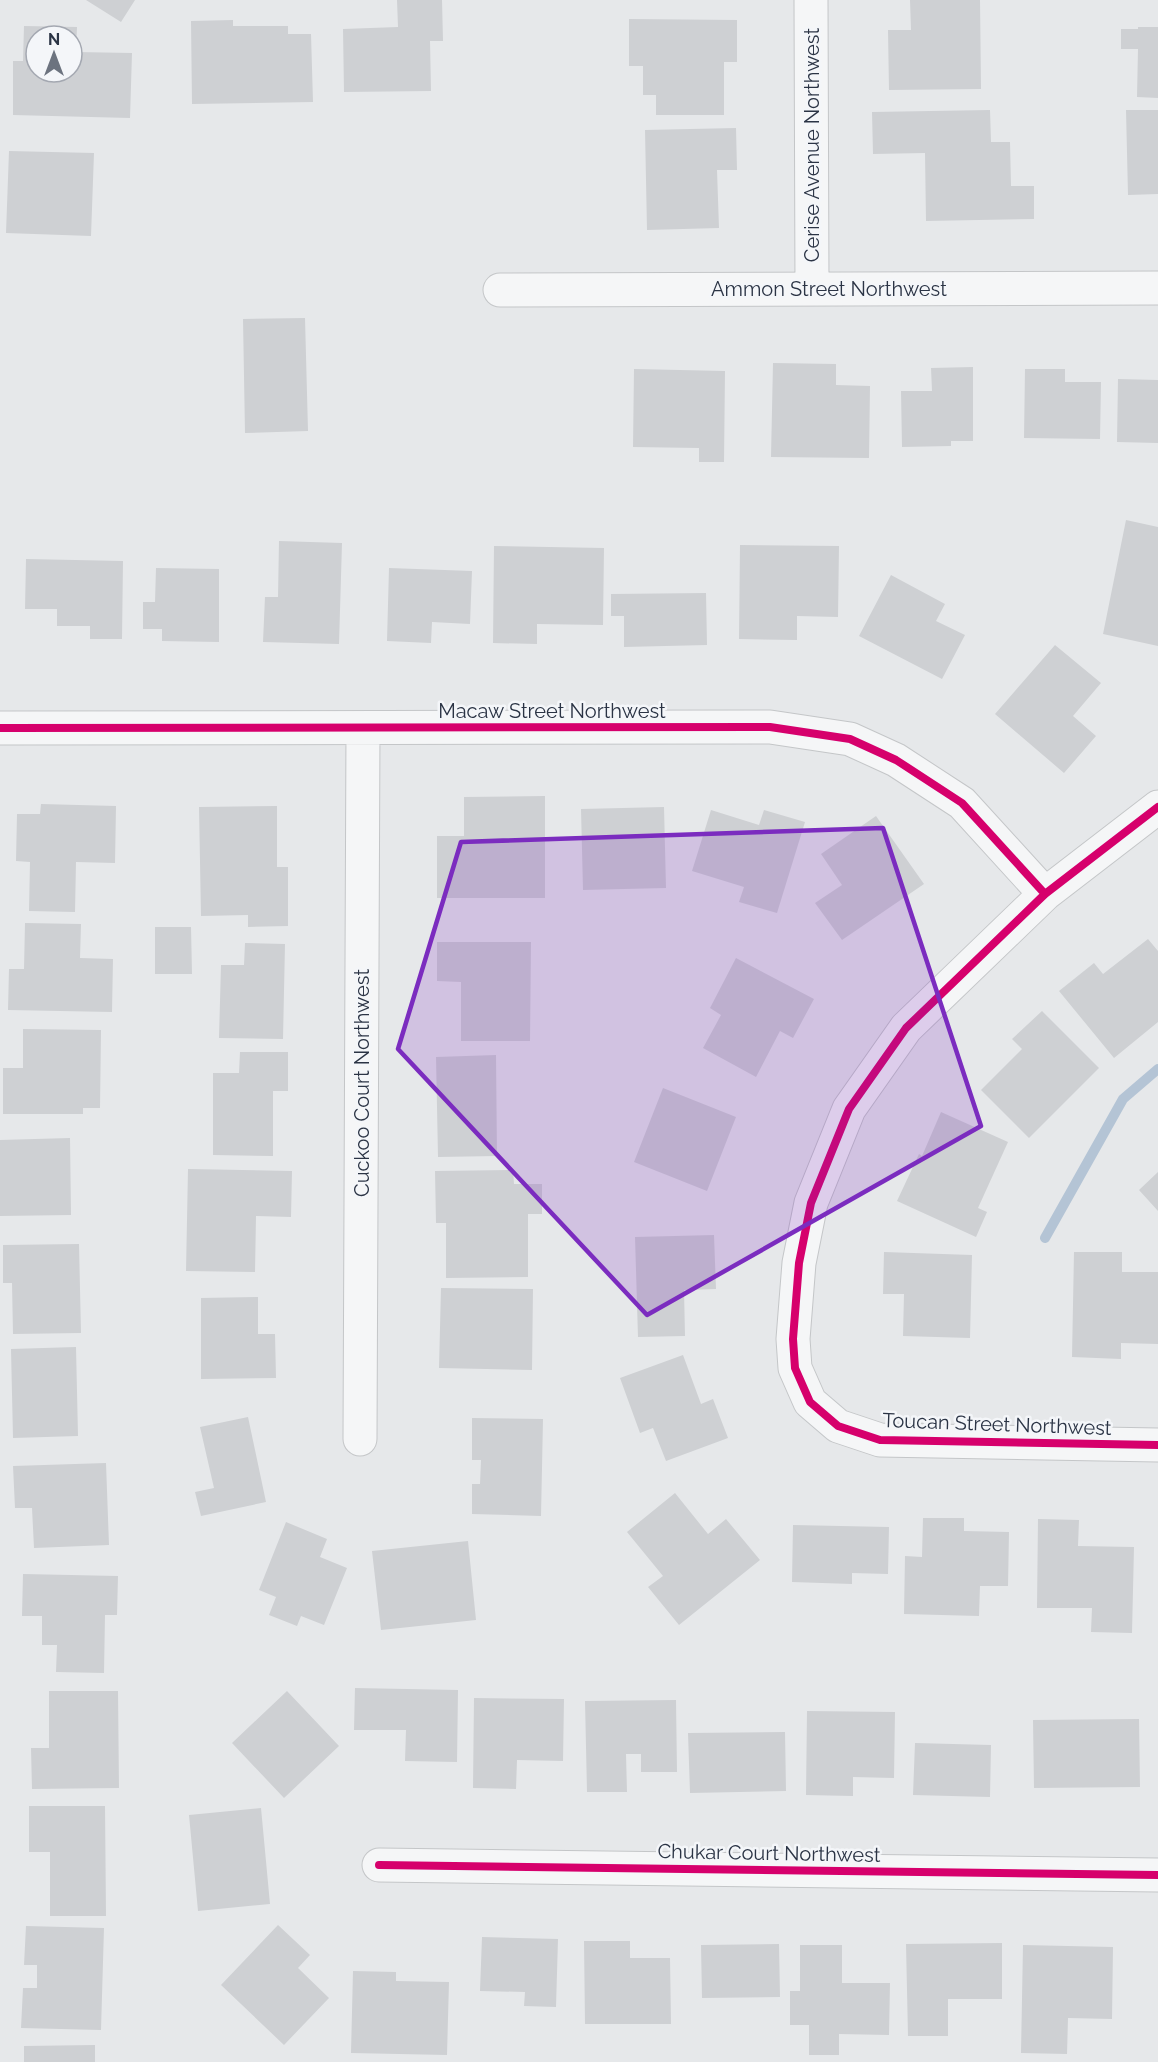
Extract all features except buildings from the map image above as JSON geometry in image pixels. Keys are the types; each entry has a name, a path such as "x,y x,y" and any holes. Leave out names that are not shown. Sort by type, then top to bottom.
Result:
{"street":[{"name":"Cerise Avenue Northwest","path":"811,0 812,289"},
{"name":"Ammon Street Northwest","path":"500,290 1158,288"},
{"name":"Macaw Street Northwest","path":"0,728 770,727 850,739 896,760 962,803 1046,894"},
{"name":"Cuckoo Court Northwest","path":"360,1439 363,728"},
{"path":"1046,894 1158,807"},
{"name":"Toucan Street Northwest","path":"1046,894 906,1028 849,1109 811,1203 799,1263 793,1339 795,1368 810,1402 838,1426 880,1440 1158,1445"},
{"name":"Chukar Court Northwest","path":"379,1864 1158,1875"}],"highlighted area":[{"path":"883,828 981,1126 647,1315 398,1049 461,842"}],"waterway":[{"path":"1045,1238 1123,1099 1158,1069"}],"cycle path":[{"path":"0,728 770,727 850,739 896,760 962,803 1045,894"},
{"path":"1158,807 1045,894 906,1028 849,1109 811,1203 799,1263 793,1339 795,1368 810,1402 838,1426 880,1440 1158,1445"},
{"path":"379,1865 1158,1875"}]}
